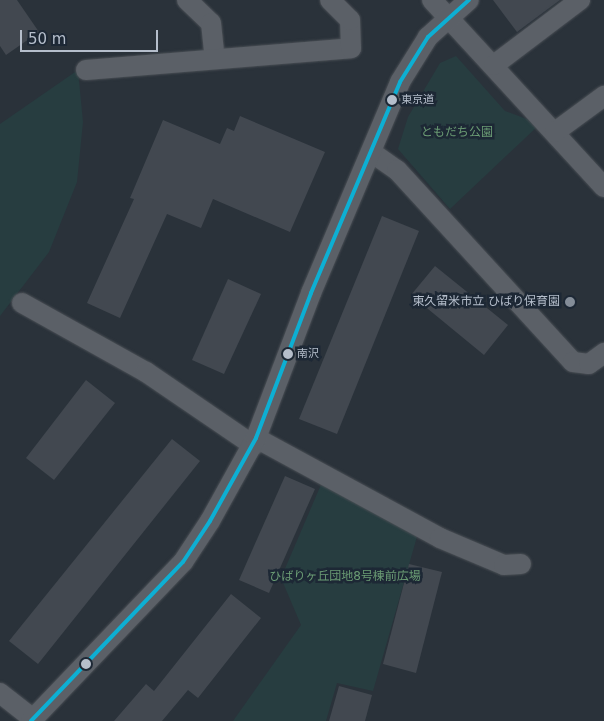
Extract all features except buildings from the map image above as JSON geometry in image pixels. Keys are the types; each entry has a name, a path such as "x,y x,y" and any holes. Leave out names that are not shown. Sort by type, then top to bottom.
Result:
{"street":[{"path":"186,0 210,23 215,59"},
{"path":"86,70 351,48 350,20 330,0"},
{"path":"432,0 494,64 604,187"},
{"path":"0,693 32,720 183,562 255,442 371,152 409,66 448,16 468,0"},
{"path":"494,64 580,0"},
{"path":"555,132 604,96"},
{"path":"371,152 403,176 573,362 589,364 604,353"},
{"path":"22,303 146,372 255,442 440,538 504,565 521,564"}],"green space":[{"name":"ともだち公園","path":"456,56 505,111 540,124 450,209 398,149 408,117 440,63"},
{"path":"78,70 83,122 77,182 49,252 0,316 0,124"},
{"name":"ひばりヶ丘団地8号棟前広場","path":"323,480 418,533 373,691 337,683 326,721 233,721 301,625 281,578"}],"transit line":[{"path":"31,721 183,562 210,521 256,438 311,293 400,82 428,37 469,0"}],"place":[{"name":"東京道","path":"392,100"},
{"name":"東久留米市立 ひばり保育園","path":"570,302"},
{"name":"南沢","path":"288,354"}]}
